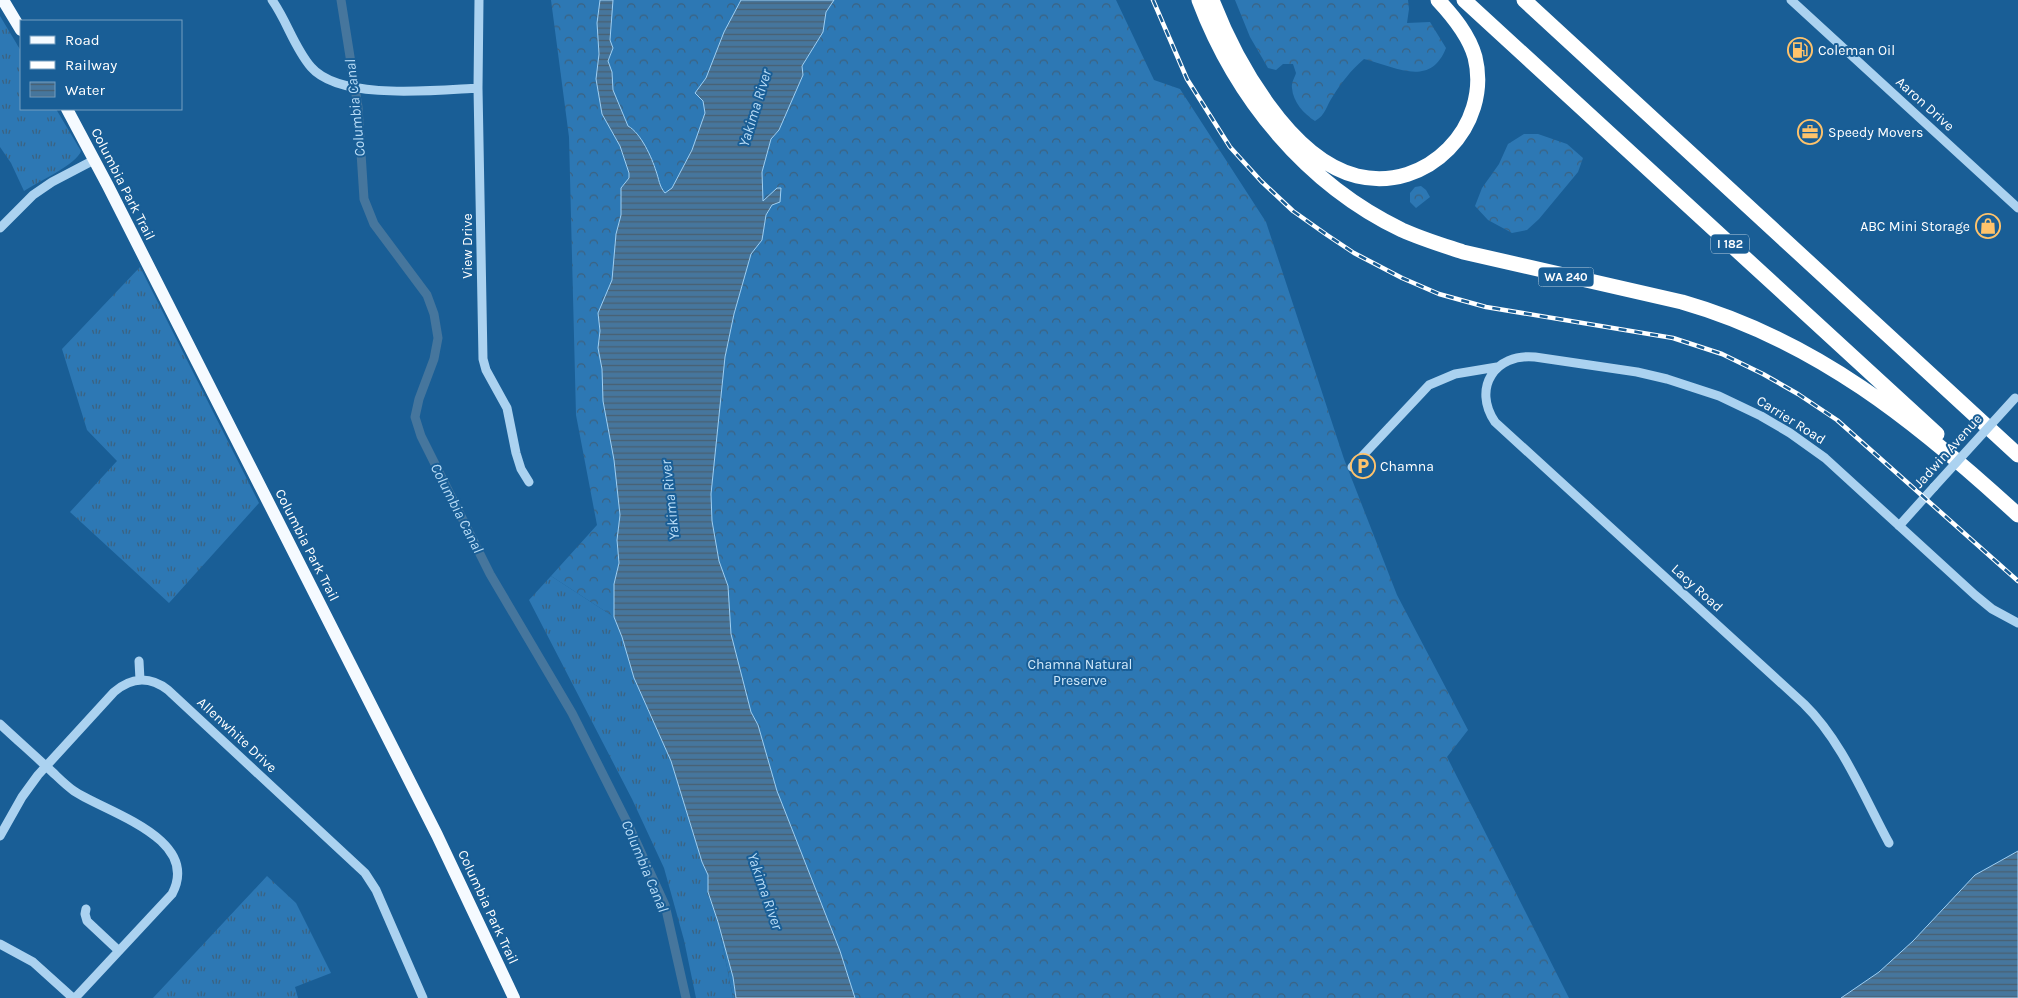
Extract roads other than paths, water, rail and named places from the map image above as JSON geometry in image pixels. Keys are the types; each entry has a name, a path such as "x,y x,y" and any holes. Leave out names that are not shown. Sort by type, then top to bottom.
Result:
{"highway":[{"name":"WA 240","path":"1199,0 1228,64 1255,106 1306,164 1340,192 1378,217 1432,242 1463,252 1682,302 1748,324 1813,356 1855,382 1919,431 1992,491"},
{"path":"1212,0 1236,55 1258,91 1274,112 1308,149 1337,168 1356,176 1390,178 1410,174 1426,167 1441,156 1460,135 1469,120 1474,106 1477,91 1477,72 1474,55 1463,30 1438,0"},
{"name":"I 182","path":"1464,0 1926,423 2018,515"},
{"name":"I 182","path":"1524,0 2018,453"},
{"path":"1538,0 1647,112"}],"main road":[{"path":"3,0 20,28"},
{"name":"Columbia Park Trail","path":"68,110 437,835 514,998"}],"street":[{"path":"272,0 311,67 322,78 360,88 415,91 478,88"},
{"name":"View Drive","path":"479,0 478,88 482,359 507,408 516,453 521,469 529,482"},
{"name":"Aaron Drive","path":"1791,0 2018,208"},
{"path":"0,228 33,195 52,182 94,160"},
{"name":"Carrier Road","path":"1352,467 1429,385 1455,374 1497,367 1518,357 1535,357 1654,375 1719,396 1760,416 1802,441 1837,469 1984,602 2018,623"},
{"name":"Lacy Road","path":"1497,367 1488,382 1485,394 1488,410 1495,422 1814,714 1834,740 1889,843"},
{"name":"Jadwin Avenue","path":"1899,526 2016,396"},
{"path":"0,836 26,791 46,766 114,692 124,684 140,680 140,661"},
{"name":"Allenwhite Drive","path":"140,680 156,682 168,690 365,873 376,890 423,998"},
{"path":"0,724 73,790 145,828 169,851 181,872 172,894 74,998 33,962 0,944"},
{"path":"86,909 87,921 119,951"}],"water":[{"name":"Yakima River","path":"600,0 613,0 610,40 613,48 608,61 612,72 613,90 628,126 642,140 649,153 660,185 665,193 672,188 692,150 705,113 703,101 695,93 706,78 724,32 741,0 834,0 826,12 823,32 802,66 803,75 779,130 771,139 762,172 763,201 777,188 781,188 780,202 772,205 766,215 762,240 751,254 734,314 725,357 711,494 712,521 719,561 728,586 731,634 751,712 758,725 777,791 840,951 855,998 736,998 733,977 708,892 708,875 702,862 671,761 634,678 614,617 614,584 619,563 617,540 620,515 614,460 603,401 602,369 598,348 600,331 598,313 612,280 616,234 621,215 621,188 629,178 629,173 620,146 602,114 596,79 599,54 597,23"},
{"path":"2018,851 2018,998 1841,998 1879,972 1913,941 1975,875"}],"waterway":[{"name":"Columbia Canal","path":"341,0 358,107 364,199 374,224 427,295 434,314 438,338 434,359 419,399 415,417 421,436 490,574 572,713 630,828 665,905 686,998"}],"railway":[{"path":"1153,0 1187,79 1230,147 1261,181 1293,211 1327,235 1354,253 1402,278 1439,294 1486,307 1673,338 1722,354 1763,374 1837,420 2018,581"}],"place":[{"name":"Coleman Oil","path":"1800,50"},
{"name":"Speedy Movers","path":"1810,132"},
{"name":"ABC Mini Storage","path":"1988,226"},
{"name":"Chamna","path":"1363,466"}],"park label":[{"name":"Chamna Natural Preserve","path":"1080,672"}]}
